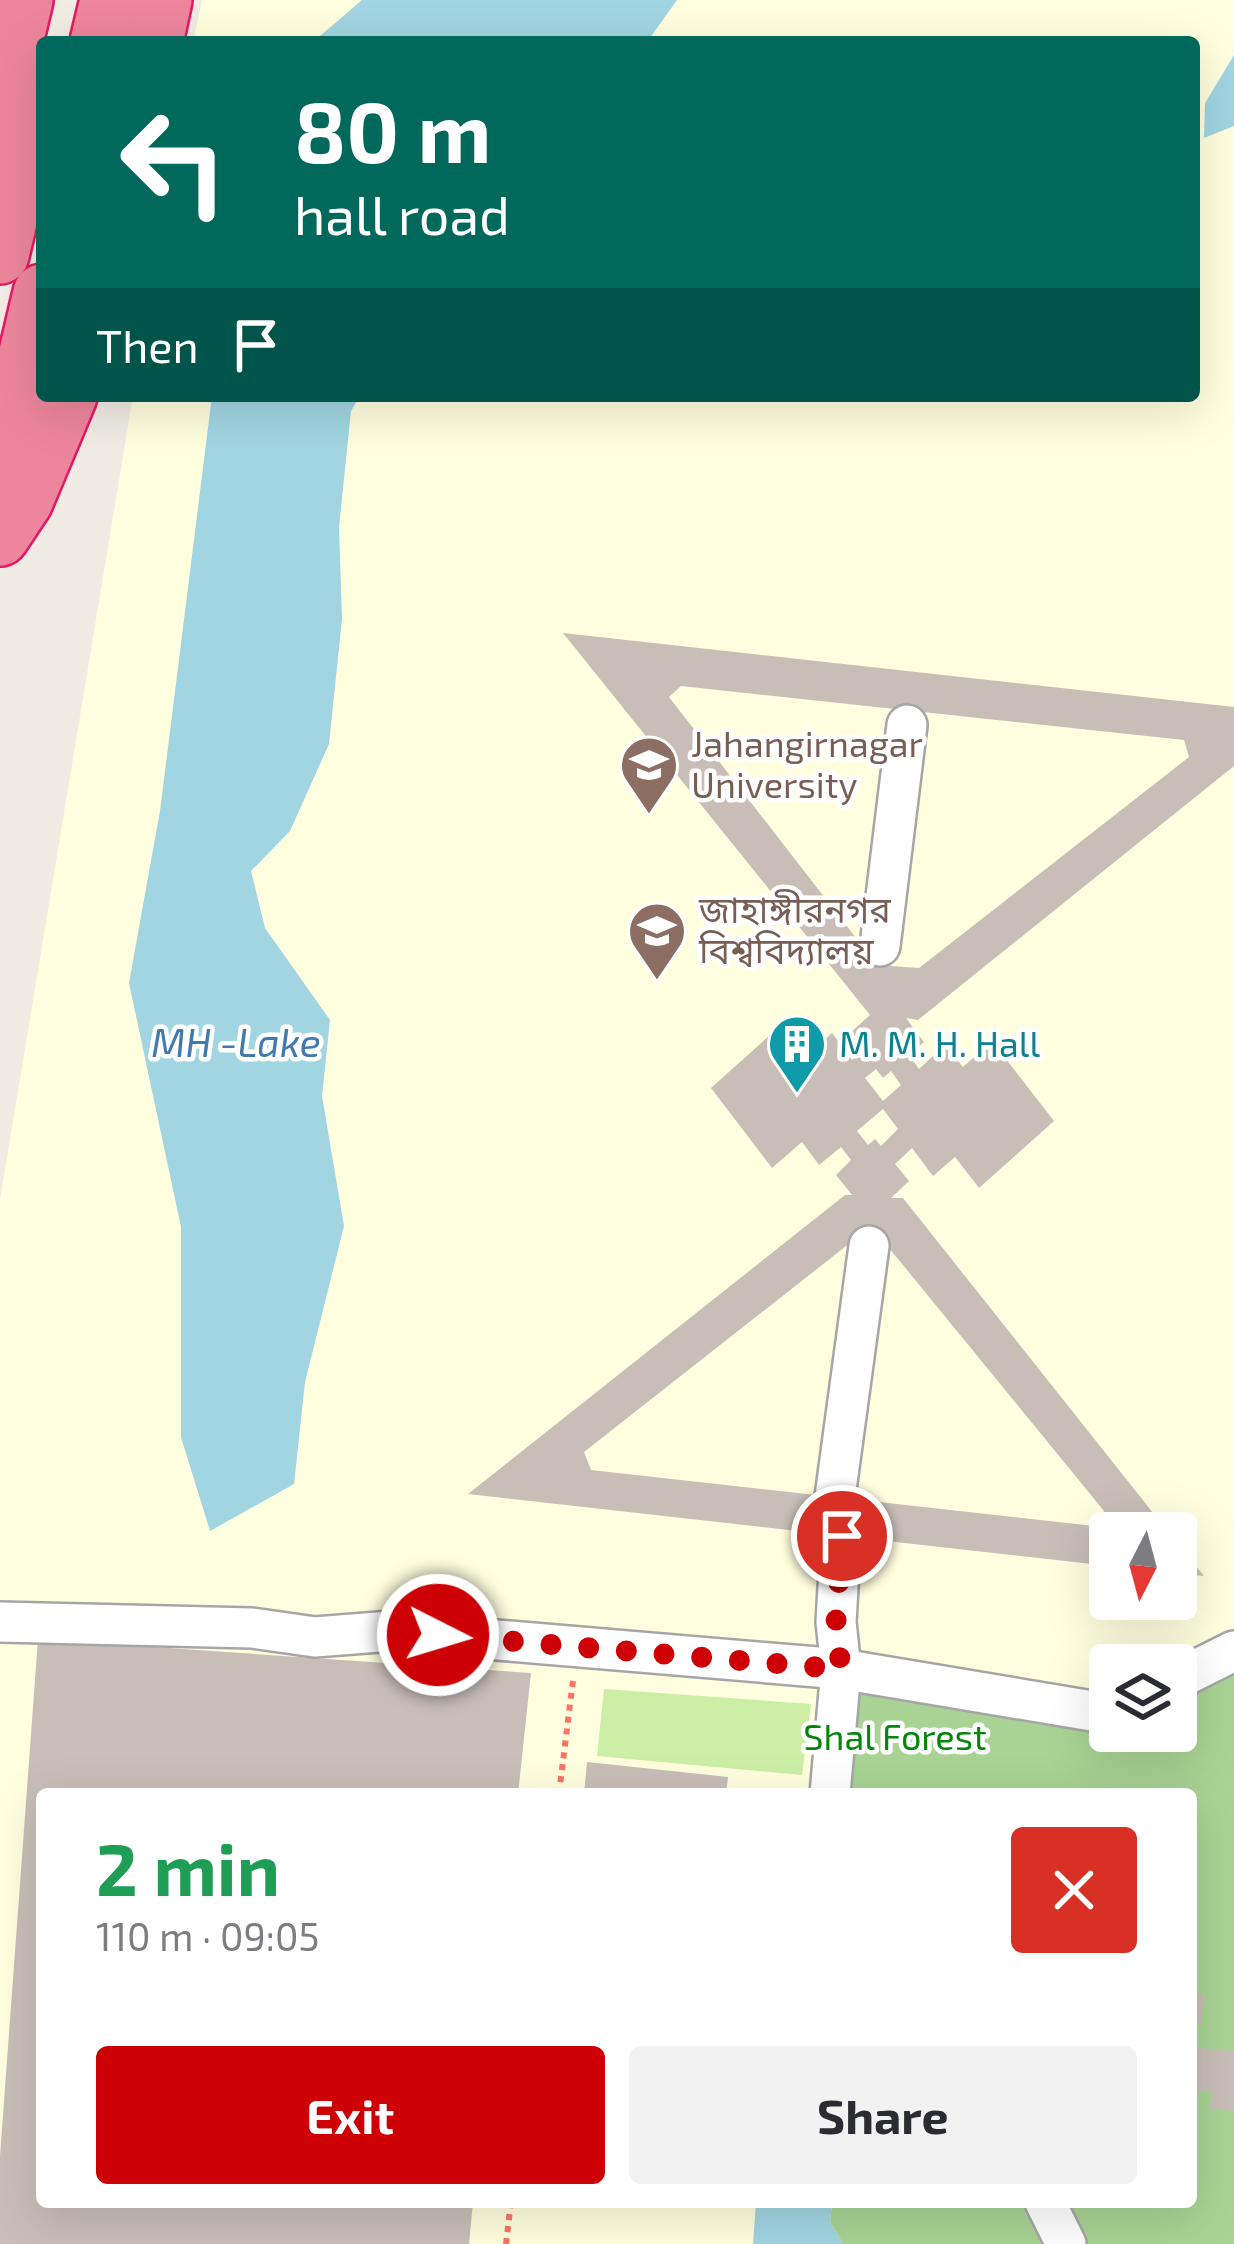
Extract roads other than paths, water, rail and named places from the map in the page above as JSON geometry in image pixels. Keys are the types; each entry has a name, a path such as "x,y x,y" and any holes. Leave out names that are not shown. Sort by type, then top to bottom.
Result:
{"highway":[{"path":"0,100 24,0"},
{"path":"51,36 60,0"},
{"path":"100,36 109,0"},
{"path":"155,36 163,0"},
{"path":"0,255 36,102"},
{"path":"0,472 36,319"},
{"path":"0,537 24,501 65,402"}],"street":[{"path":"880,946 908,724"},
{"path":"831,1788 841,1669 836,1622 838,1517 869,1246"},
{"path":"0,1622 252,1628 315,1636 391,1631 841,1669 1089,1710"},
{"path":"1197,1670 1234,1651"},
{"path":"1048,2208 1066,2244"}],"water":[{"path":"362,0 677,0 651,36 320,36"},
{"path":"1234,55 1234,126 1204,138 1205,103"},
{"name":"MH -Lake","path":"211,402 356,402 351,411 339,527 342,619 329,744 290,831 251,871 265,928 330,1020 322,1096 344,1226 305,1382 294,1484 210,1531 181,1437 181,1227 129,983 160,811"},
{"path":"756,2208 831,2208 830,2222 843,2244 753,2244"}],"place":[{"name":"Jahangirnagar University","path":"649,816"},
{"name":"জাহাঙ্গীরনগর বিশ্ববিদ্যালয়","path":"657,982"},
{"name":"M. M. H. Hall","path":"797,1095"}],"park label":[{"name":"Shal Forest","path":"895,1737"}]}
